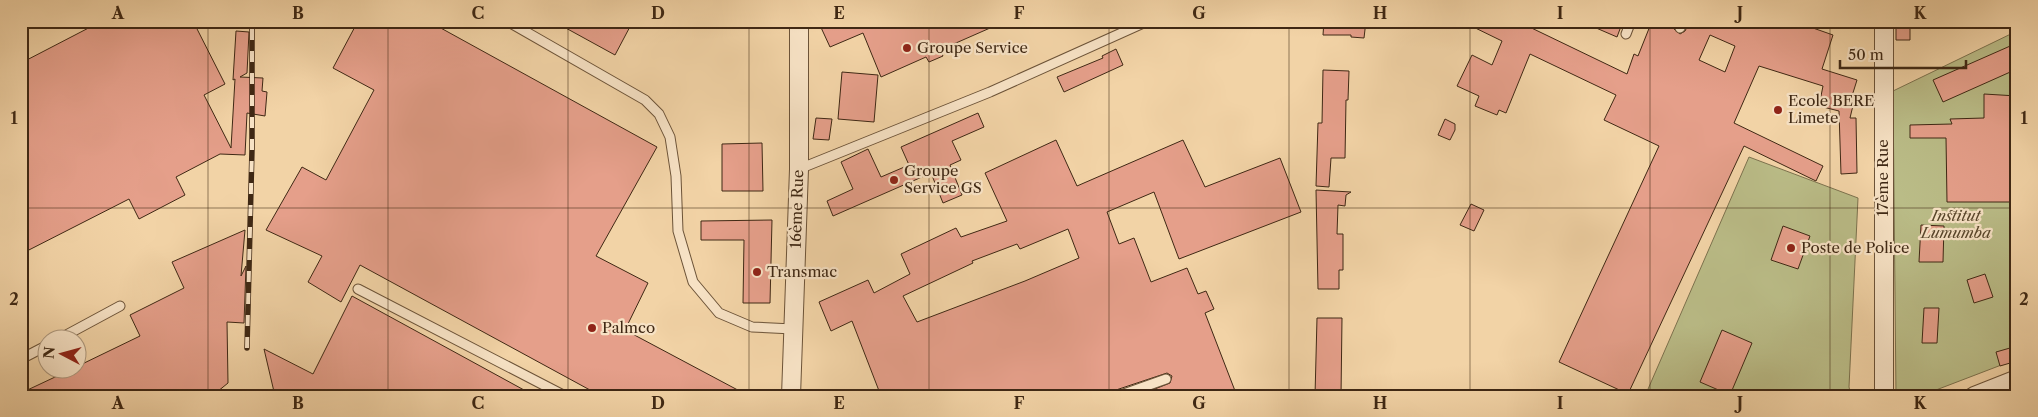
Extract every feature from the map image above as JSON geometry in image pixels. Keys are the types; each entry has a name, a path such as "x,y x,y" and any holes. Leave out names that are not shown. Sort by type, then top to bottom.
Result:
{"street":[{"name":"16ème Rue","path":"791,396 799,169 799,21"},
{"name":"17ème Rue","path":"1884,21 1884,396"},
{"path":"1974,396 2017,379"}],"lane":[{"path":"507,21 645,100 659,114 670,137 676,176 678,231 693,282 719,313 752,327 793,329"},
{"path":"799,169 990,92 1148,21"},
{"path":"1626,34 1631,21"},
{"path":"358,289 565,396"},
{"path":"76,330 120,306"},
{"path":"21,359 38,350"},
{"path":"1118,396 1166,379"}],"green space":[{"name":"Institut Lumumba","path":"2017,31 2017,359 1936,390 1896,396 1893,91"},
{"path":"1749,157 1858,198 1849,387 1851,396 1645,396"}],"building":[{"path":"102,21 193,21 225,84 204,95 231,148 236,31 249,32 247,73 240,77 263,78 262,91 267,92 265,116 247,113 245,155 220,154 176,177 185,195 139,219 129,199 21,254 21,63"},
{"path":"358,21 428,21 657,147 596,256 648,283 625,330 749,396 601,396 360,265 341,302 308,282 322,256 266,230 302,167 326,180 374,90 333,68"},
{"path":"553,21 633,21 615,55"},
{"path":"818,21 1006,21 940,50 943,56 929,62 926,57 881,77 863,33 830,47"},
{"path":"1324,21 1366,21 1364,38 1351,37 1351,35 1323,35"},
{"path":"1461,21 1517,21 1627,74 1634,54 1638,56 1652,21 1677,21 1674,29 1680,34 1685,31 1690,21 1793,21 1833,35 1822,69 1857,80 1852,96 1855,97 1850,118 1856,118 1857,173 1841,174 1839,111 1819,106 1823,86 1759,66 1734,123 1823,166 1816,181 1744,146 1628,394 1559,362 1659,146 1604,120 1616,95 1530,54 1506,113 1499,110 1497,115 1475,106 1479,96 1457,86 1472,55 1492,65 1502,41","holes":["1710,35 1735,46 1725,72 1699,60"]},
{"path":"1580,21 1623,21 1617,37"},
{"path":"1896,21 1910,21 1910,40 1896,40"},
{"path":"2017,43 2017,69 1943,102 1933,80"},
{"path":"1116,49 1123,65 1064,92 1057,77 1103,58 1102,56"},
{"path":"1323,70 1349,71 1348,100 1346,100 1345,158 1331,158 1329,187 1316,186 1318,123 1322,123"},
{"path":"842,72 878,75 874,122 838,119"},
{"path":"1984,94 2017,96 2017,202 1947,202 1946,138 1910,138 1910,125 1952,124 1950,119 1984,118"},
{"path":"978,113 984,127 952,141 961,160 950,165 962,195 943,203 931,173 833,216 827,201 853,189 841,162 868,149 881,177 909,165 901,147"},
{"path":"816,118 832,119 829,140 813,139"},
{"path":"1445,119 1455,124 1455,130 1450,140 1438,135"},
{"path":"1056,140 1077,186 1183,140 1205,187 1280,158 1301,212 1179,259 1154,192 1107,212 1119,244 1134,238 1151,282 1187,268 1198,294 1206,291 1214,309 1205,313 1237,396 1137,396 1170,383 1172,376 1167,373 1116,390 1112,396 881,396 852,321 831,331 819,302 868,280 874,293 910,274 901,254 956,228 961,237 1007,221 985,173","holes":["1068,229 1079,258 1025,281 917,322 903,296 973,263 972,261 1017,244 1020,249"]},
{"path":"762,143 763,191 722,191 722,144"},
{"path":"1316,190 1351,192 1346,195 1345,206 1338,205 1337,234 1343,234 1343,270 1339,270 1339,289 1318,289"},
{"path":"1471,204 1484,210 1474,231 1460,225"},
{"path":"772,220 770,303 743,303 744,240 701,240 701,221"},
{"path":"1921,225 1944,226 1943,262 1919,262"},
{"name":"Poste de Police","path":"1783,226 1810,236 1798,269 1771,260"},
{"path":"245,230 241,276 246,266 244,323 227,322 228,383 212,396 21,396 21,393 49,380 88,380 88,361 140,336 130,315 184,288 172,262"},
{"path":"1985,274 1993,297 1974,303 1967,280"},
{"path":"352,296 535,396 275,396 264,349 313,374"},
{"path":"1924,308 1939,308 1937,343 1922,343"},
{"path":"1317,318 1342,318 1341,396 1315,396"},
{"path":"1722,330 1752,343 1730,395 1700,382"},
{"path":"2017,346 2017,361 2000,366 1996,352"}],"railway":[{"path":"247,348 252,149 252,21"}],"place":[{"name":"Groupe Service","path":"907,48"},
{"name":"Ecole BERE Limete","path":"1778,110"},
{"name":"Groupe Service GS","path":"894,180"},
{"name":"Poste de Police","path":"1791,248"},
{"name":"Transmac","path":"757,272"},
{"name":"Palmco","path":"592,328"}]}
